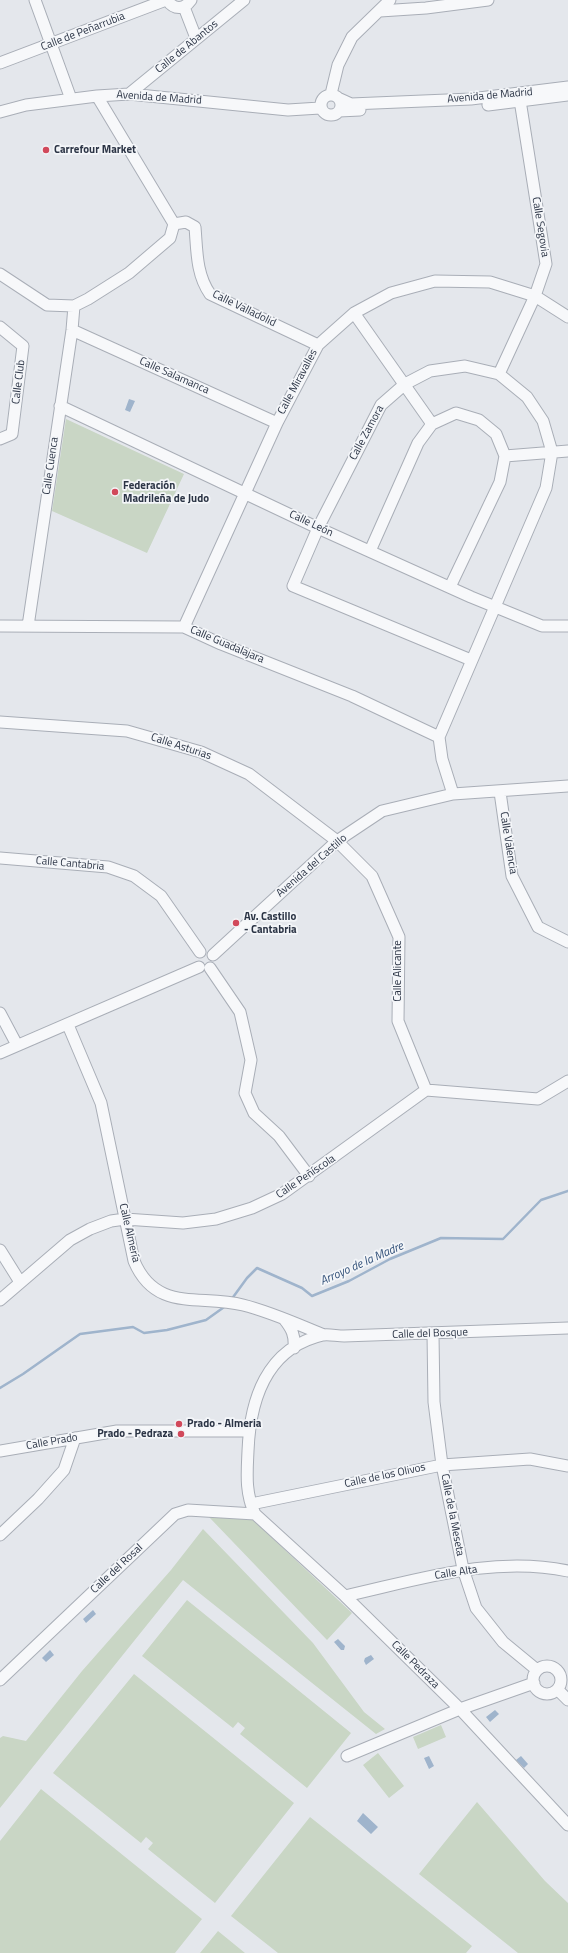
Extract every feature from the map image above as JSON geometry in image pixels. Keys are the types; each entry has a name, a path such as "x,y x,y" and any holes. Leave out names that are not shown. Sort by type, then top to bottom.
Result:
{"street":[{"path":"35,0 71,99"},
{"path":"167,0 174,7 187,3 196,38"},
{"name":"Calle de Peñarrubia","path":"0,63 167,0"},
{"name":"Calle de Abantos","path":"129,94 244,0"},
{"path":"336,97 322,100 320,108 321,112 328,115 335,114 339,111 341,107 336,97 338,65 352,38 390,0"},
{"path":"413,0 416,4 426,8"},
{"path":"380,10 426,8 488,0"},
{"name":"Avenida de Madrid","path":"339,111 471,106 519,98 568,87"},
{"name":"Avenida de Madrid","path":"0,112 26,105 97,96 129,94 288,110 320,108"},
{"name":"Avenida de Madrid","path":"336,97 351,104 568,95"},
{"path":"0,274 47,305 74,306 88,299 129,273 170,238 174,224 97,96"},
{"name":"Calle Segovia","path":"499,374 535,296 546,264 519,98"},
{"name":"Calle Valladolid","path":"174,224 186,222 194,227 202,283 210,294 318,345"},
{"name":"Calle Miravalles","path":"184,627 277,423 318,345 354,313 391,293 435,281 490,282 535,296 568,317"},
{"name":"Calle Cuenca","path":"28,626 72,330 74,306"},
{"path":"354,313 432,424"},
{"name":"Calle Club","path":"0,327 23,346 12,434 0,439"},
{"name":"Calle Salamanca","path":"72,330 277,423"},
{"name":"Calle Zamora","path":"439,737 546,488 552,452 543,421 527,397 499,374 465,366 430,371 405,384 381,405 318,528 293,586 471,660"},
{"name":"Calle León","path":"60,406 318,528 450,587 542,626 568,626"},
{"path":"370,551 418,443 432,424 456,413 479,420 496,434 506,456 500,482 450,587"},
{"path":"506,456 568,451"},
{"name":"Calle Guadalajara","path":"0,626 184,627 221,644 352,696 439,737"},
{"name":"Calle Asturias","path":"0,722 127,731 201,752 250,774 337,841"},
{"path":"439,737 442,759 453,794"},
{"name":"Avenida del Castillo","path":"213,955 337,841 382,811 453,794 500,792 568,786"},
{"name":"Calle Valencia","path":"500,792 512,876 538,926 568,942"},
{"name":"Calle Alicante","path":"337,841 372,876 399,936 398,1021 426,1090"},
{"name":"Calle Cantabria","path":"0,858 108,867 134,876 161,896 200,952"},
{"path":"0,1053 205,968 215,961 213,955 205,950 200,952 196,960 205,968 240,1012 251,1060 245,1093 254,1113 279,1136 309,1176"},
{"path":"0,1013 18,1046"},
{"name":"Calle Almería","path":"68,1025 102,1103 134,1262 139,1274 152,1287 164,1294 182,1300 214,1300 243,1305 282,1317 301,1337"},
{"path":"426,1090 538,1099 568,1081"},
{"name":"Calle Peñíscola","path":"0,1300 70,1240 90,1229 111,1221 125,1220 183,1223 216,1219 252,1208 282,1194 309,1176 426,1090"},
{"path":"0,1250 20,1282"},
{"name":"Calle del Bosque","path":"301,1337 324,1335 433,1334 568,1328"},
{"name":"Calle de la Meseta","path":"433,1334 434,1402 442,1465 463,1569 476,1608 503,1642 537,1670"},
{"path":"253,1509 246,1484 249,1431 252,1410 260,1386 268,1372 301,1337"},
{"name":"Calle Prado","path":"0,1451 117,1431 249,1431"},
{"path":"0,1535 38,1499 64,1470 76,1438"},
{"name":"Calle de los Olivos","path":"253,1509 442,1465 530,1459 568,1466"},
{"name":"Calle Pedraza","path":"253,1509 345,1596 460,1709 568,1825"},
{"name":"Calle del Rosal","path":"0,1680 175,1514 188,1510 253,1509"},
{"name":"Calle Alta","path":"345,1596 463,1569 520,1566 568,1571"},
{"path":"548,1666 564,1676 558,1690 553,1693 541,1692 534,1684 533,1679 537,1670 548,1666"},
{"path":"346,1756 460,1709 534,1684"},
{"path":"558,1690 568,1700"}],"green space":[{"name":"Federación Madrileña de Judo","path":"66,419 184,474 147,553 52,511"},
{"path":"209,1517 252,1519 352,1613 327,1640"},
{"path":"203,1529 313,1643 364,1712 385,1729 376,1734 183,1580 0,1808 0,1738 3,1736 26,1741 82,1671 171,1570"},
{"path":"187,1600 351,1733 307,1788 240,1734 245,1728 238,1722 233,1728 142,1656"},
{"path":"134,1674 294,1803 215,1903 148,1849 153,1843 146,1837 141,1843 53,1773"},
{"path":"441,1725 446,1737 418,1749 413,1737"},
{"path":"378,1753 404,1786 389,1798 363,1765"},
{"path":"41,1789 202,1919 175,1953 0,1953 0,1841"},
{"path":"477,1802 545,1881 568,1903 568,1953 518,1953 419,1874"},
{"path":"310,1817 472,1946 466,1953 278,1953 231,1916"},
{"path":"218,1931 245,1953 200,1953"}],"water":[{"path":"129,399 135,401 130,412 125,410"},
{"path":"93,1610 96,1614 86,1623 83,1619"},
{"path":"338,1639 345,1646 344,1650 341,1650 334,1642"},
{"path":"50,1650 54,1655 46,1662 42,1658"},
{"path":"371,1655 374,1659 366,1665 364,1661 365,1658"},
{"path":"495,1710 499,1714 490,1722 486,1717"},
{"path":"429,1756 434,1766 429,1769 424,1758"},
{"path":"521,1756 528,1764 524,1768 516,1760"},
{"path":"363,1813 378,1827 371,1834 357,1821"}],"waterway":[{"name":"Arroyo de la Madre","path":"231,1300 247,1278 257,1268 302,1288 312,1296 349,1281 390,1259 441,1238 503,1239 541,1200 568,1191"},
{"name":"Arroyo de la Madre","path":"0,1388 23,1374 80,1334 133,1327 144,1333 167,1330 206,1320 227,1305"}],"place":[{"name":"Carrefour Market","path":"46,150"},
{"name":"Federación Madrileña de Judo","path":"115,492"},
{"name":"Av. Castillo - Cantabria","path":"236,923"},
{"name":"Prado - Almeria","path":"179,1424"},
{"name":"Prado - Pedraza","path":"181,1434"}]}
